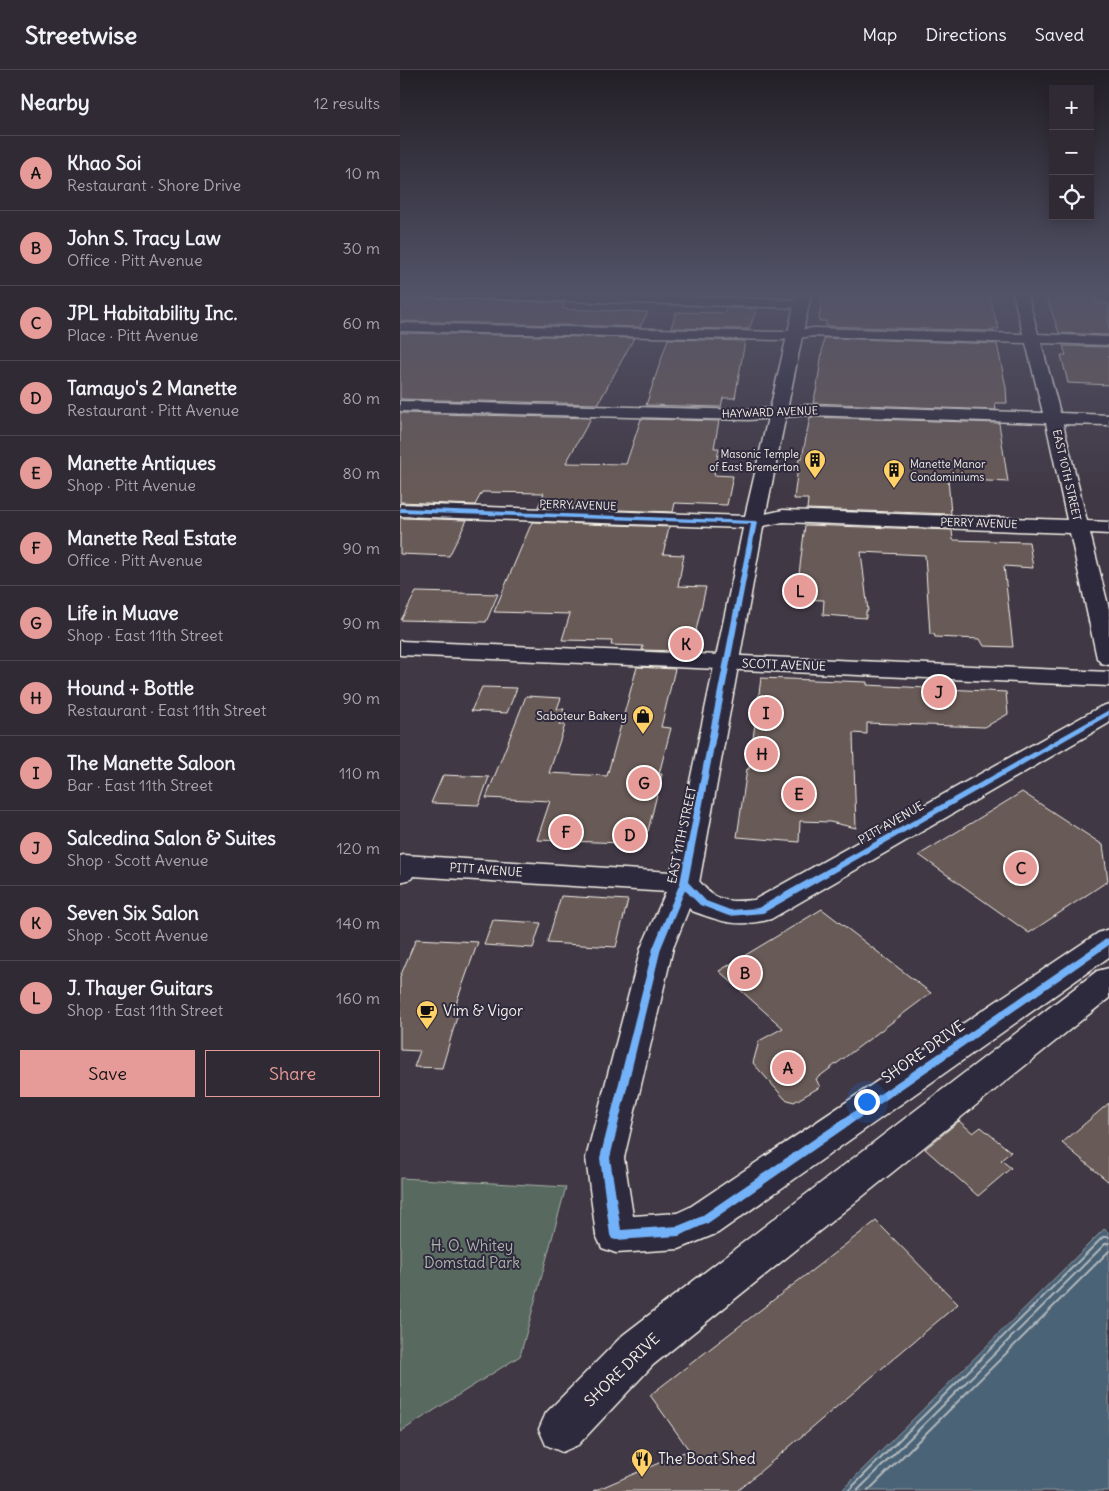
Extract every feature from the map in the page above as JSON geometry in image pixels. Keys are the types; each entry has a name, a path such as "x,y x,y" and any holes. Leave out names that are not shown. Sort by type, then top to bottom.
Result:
{"street":[{"name":"EAST 11TH STREET","path":"616,1235 605,1158 657,948 684,883 754,522 791,359"},
{"name":"EAST 10TH STREET","path":"1037,359 1053,418 1109,658"},
{"name":"HAYWARD AVENUE","path":"400,406 749,414 807,410 1109,420"},
{"name":"PERRY AVENUE","path":"400,510 754,522 783,516 1109,528"},
{"name":"SCOTT AVENUE","path":"400,648 1109,679"},
{"name":"PITT AVENUE","path":"401,867 684,883 703,903 729,912 760,911 1109,712"},
{"name":"SHORE DRIVE","path":"616,1235 679,1231 704,1220 1109,941"},
{"name":"SHORE DRIVE","path":"562,1429 638,1350 1109,980"}],"green space":[{"name":"H. O. Whitey Domstad Park","path":"400,1178 566,1187 520,1356 400,1432"}],"water":[{"path":"1104,1229 1109,1233 1109,1491 841,1491"}],"building":[{"path":"400,359 622,359 598,404 400,399"},
{"path":"661,359 742,359 735,398 723,398 721,407 646,405"},
{"path":"821,359 1000,359 1007,403 995,403 996,410 813,403"},
{"path":"1062,359 1109,359 1109,385 1068,383"},
{"path":"400,413 591,418 566,463 626,464 641,419 719,421 714,448 719,448 714,475 733,476 727,505 675,503 673,512 538,507 544,493 482,492 475,505 400,502"},
{"path":"810,417 999,423 1008,482 948,479 951,514 807,509 808,499 794,499 799,458 802,458"},
{"path":"400,518 467,520 449,556 400,554"},
{"path":"532,522 669,527 663,554 684,555 678,586 706,587 692,648 680,648 679,651 642,650 643,646 611,645 612,641 562,640 570,614 494,612"},
{"path":"805,525 952,530 953,540 1029,542 1033,568 1004,566 1013,647 984,646 980,639 935,637 934,634 930,634 925,555 861,552 868,611 866,611 866,618 823,615 824,600 796,599"},
{"path":"416,592 498,594 486,622 401,620"},
{"path":"637,667 675,669 661,727 671,728 659,774 662,774 648,831 624,843 537,840 550,801 486,798 526,696 561,698 557,709 564,709 559,725 565,725 549,773 607,776"},
{"path":"761,678 867,682 867,685 1006,692 1008,714 985,727 867,723 867,734 853,733 856,828 830,822 800,821 799,842 737,837 747,769 749,769"},
{"path":"482,687 517,688 507,713 471,711"},
{"path":"443,775 489,777 479,805 431,803"},
{"path":"1022,792 1103,845 1108,881 1029,933 919,855"},
{"path":"561,896 628,900 616,947 547,943"},
{"path":"822,909 931,993 816,1079 820,1087 794,1102 785,1099 753,1063 759,1041 783,1028 719,971"},
{"path":"493,920 541,923 533,948 484,945"},
{"path":"416,939 478,942 454,1009 459,1010 442,1068 414,1067 420,1051 400,1050 400,977"},
{"path":"1109,1103 1109,1182 1062,1143"},
{"path":"959,1121 973,1133 981,1127 1011,1152 1001,1160 1011,1168 978,1196 925,1149"},
{"path":"876,1221 958,1304 737,1491 594,1491 689,1450 650,1395"}],"cycle path":[{"path":"400,510 754,522 684,883 657,948 605,1158 616,1235 679,1231 704,1220 1109,941"},
{"path":"684,883 703,903 729,913 760,911 1109,712"}],"place":[{"name":"Masonic Temple of East Bremerton","path":"815,479"},
{"name":"Manette Manor Condominiums","path":"894,489"},
{"name":"J. Thayer Guitars","path":"800,591"},
{"name":"Seven Six Salon","path":"686,644"},
{"name":"Salcedina Salon & Suites","path":"939,692"},
{"name":"The Manette Saloon","path":"766,713"},
{"name":"Saboteur Bakery","path":"643,735"},
{"name":"Hound + Bottle","path":"762,754"},
{"name":"Life in Muave","path":"644,783"},
{"name":"Manette Antiques","path":"799,794"},
{"name":"Manette Real Estate","path":"566,832"},
{"name":"Tamayo's 2 Manette","path":"630,835"},
{"name":"JPL Habitability Inc.","path":"1021,868"},
{"name":"John S. Tracy Law","path":"745,973"},
{"name":"Vim & Vigor","path":"427,1030"},
{"name":"Khao Soi","path":"788,1068"},
{"name":"The Boat Shed","path":"642,1478"}]}
